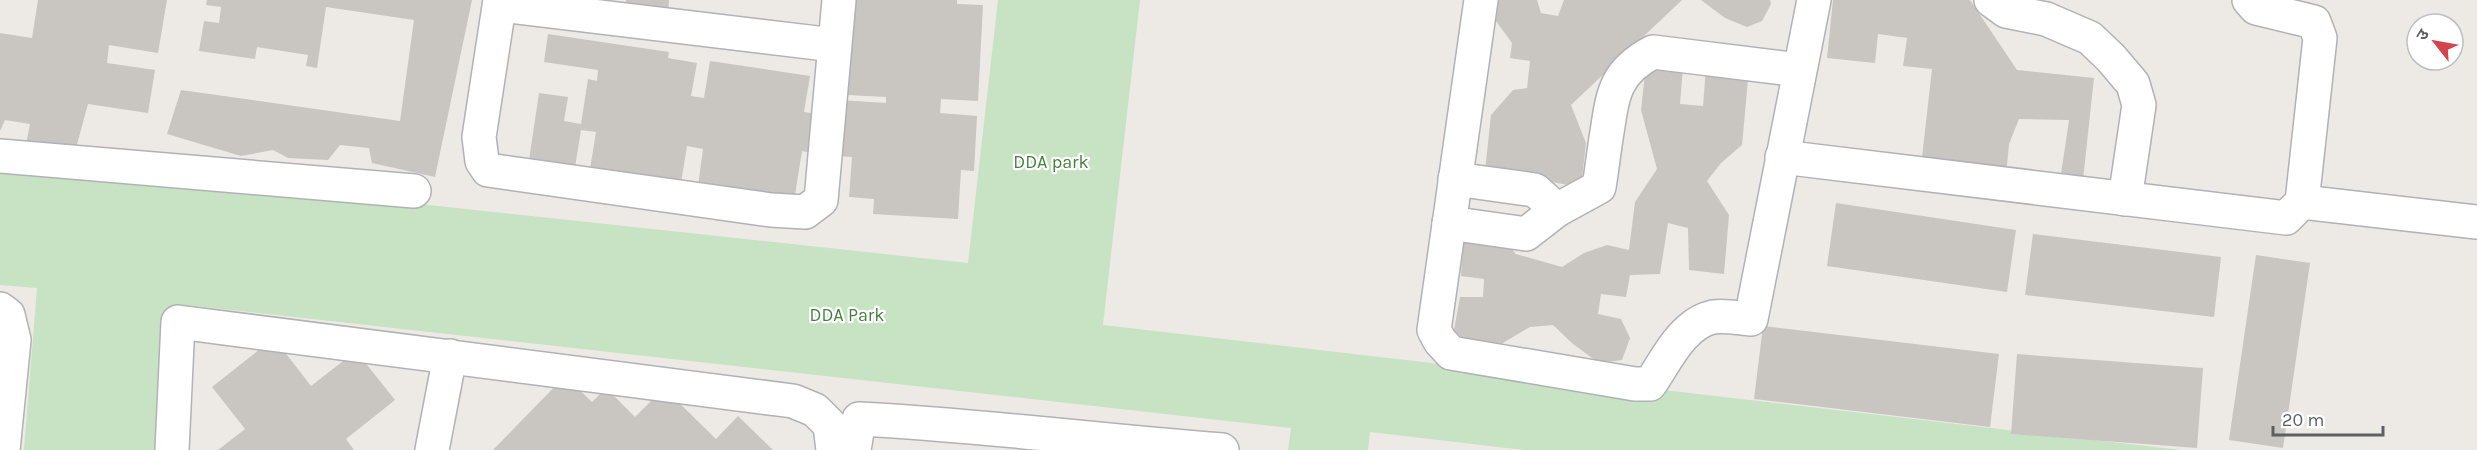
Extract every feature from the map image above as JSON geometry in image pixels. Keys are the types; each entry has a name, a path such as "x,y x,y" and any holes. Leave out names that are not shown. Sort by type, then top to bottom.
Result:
{"street":[{"path":"834,45 695,14 500,3 479,137 482,161 488,170 771,210 805,212 821,200 839,0"},
{"path":"1481,0 1434,330 1451,353 1635,384 1650,384 1673,348 1692,328 1713,317 1751,319 1814,0"},
{"path":"1991,0 2006,11 2046,19 2090,38 2133,84 2139,105 2125,200"},
{"path":"1782,157 2286,219 2302,202 2320,38 2314,22 2256,9 2248,0"},
{"path":"1449,223 1526,234 1557,210 1599,187 1612,95 1621,78 1637,61 1653,52 1799,70"},
{"path":"0,156 414,191"},
{"path":"1455,179 1535,190 1557,210"},
{"path":"2302,202 2477,222"},
{"path":"0,309 8,315 14,340 3,450"},
{"path":"172,450 178,322 793,400 814,410 830,425 833,450"},
{"path":"432,450 450,356"},
{"path":"854,450 859,419 950,437 1222,450"}],"green space":[{"path":"998,0 1140,0 1103,325 2181,450 1524,450 1370,432 1368,450 1288,450 1291,428 178,304 167,450 24,450 37,288 0,285 0,159 968,263"}],"building":[{"path":"38,0 167,0 158,53 109,45 107,63 155,70 148,113 88,104 76,148 26,144 30,124 5,120 0,131 0,33 32,38"},
{"path":"207,0 472,0 435,177 372,163 369,148 340,145 328,160 288,158 273,150 241,156 167,134 181,90 400,121 414,20 326,7 317,68 306,66 308,55 257,47 255,59 199,51 204,21 219,23 221,7 206,5"},
{"path":"626,0 669,0 668,13 625,8"},
{"path":"854,0 957,0 957,4 983,5 978,101 941,99 940,113 977,116 974,171 961,170 958,219 873,214 874,199 849,197 852,157 837,156 840,100 886,103 886,97 847,95"},
{"path":"1494,0 1537,0 1541,13 1558,16 1564,0 1682,0 1571,105 1586,143 1581,187 1485,171 1491,115 1513,90 1527,88 1530,61 1510,58 1512,43 1490,13"},
{"path":"1701,0 1770,0 1771,4 1762,21 1747,27 1725,18"},
{"path":"1833,0 1970,0 2017,70 2094,78 2083,180 2060,181 2069,120 2019,119 2009,144 2006,175 1921,166 1932,69 1903,66 1907,38 1878,34 1875,63 1827,58"},
{"path":"548,34 669,52 668,58 697,63 691,96 704,98 710,61 810,76 804,112 824,115 817,154 802,151 794,201 698,186 703,149 687,146 681,183 590,169 596,132 581,130 575,167 529,160 539,93 568,97 564,121 581,124 588,79 597,81 598,70 544,62"},
{"path":"1646,64 1683,67 1680,104 1703,106 1706,68 1749,69 1742,145 1721,163 1707,181 1729,215 1724,274 1689,270 1688,228 1668,223 1660,274 1630,275 1626,297 1601,294 1598,314 1621,319 1630,338 1622,360 1599,363 1573,344 1553,325 1530,327 1491,350 1470,346 1454,330 1460,297 1483,297 1484,279 1461,276 1463,236 1500,236 1516,254 1562,267 1584,253 1607,245 1629,250 1635,202 1657,169 1641,110"},
{"path":"1836,203 2016,230 2007,292 1827,266"},
{"path":"2033,234 2221,257 2214,317 2025,295"},
{"path":"2256,255 2310,263 2283,448 2229,440"},
{"path":"1763,326 1999,354 1990,427 1754,399"},
{"path":"274,338 311,386 356,351 395,400 346,439 354,450 218,450 245,429 212,387"},
{"path":"2017,354 2203,368 2197,448 2011,434"},
{"path":"565,376 592,402 606,388 635,417 664,388 716,439 738,416 773,450 493,450"}],"park label":[{"name":"DDA park","path":"1051,162"},
{"name":"DDA Park","path":"847,315"}]}
